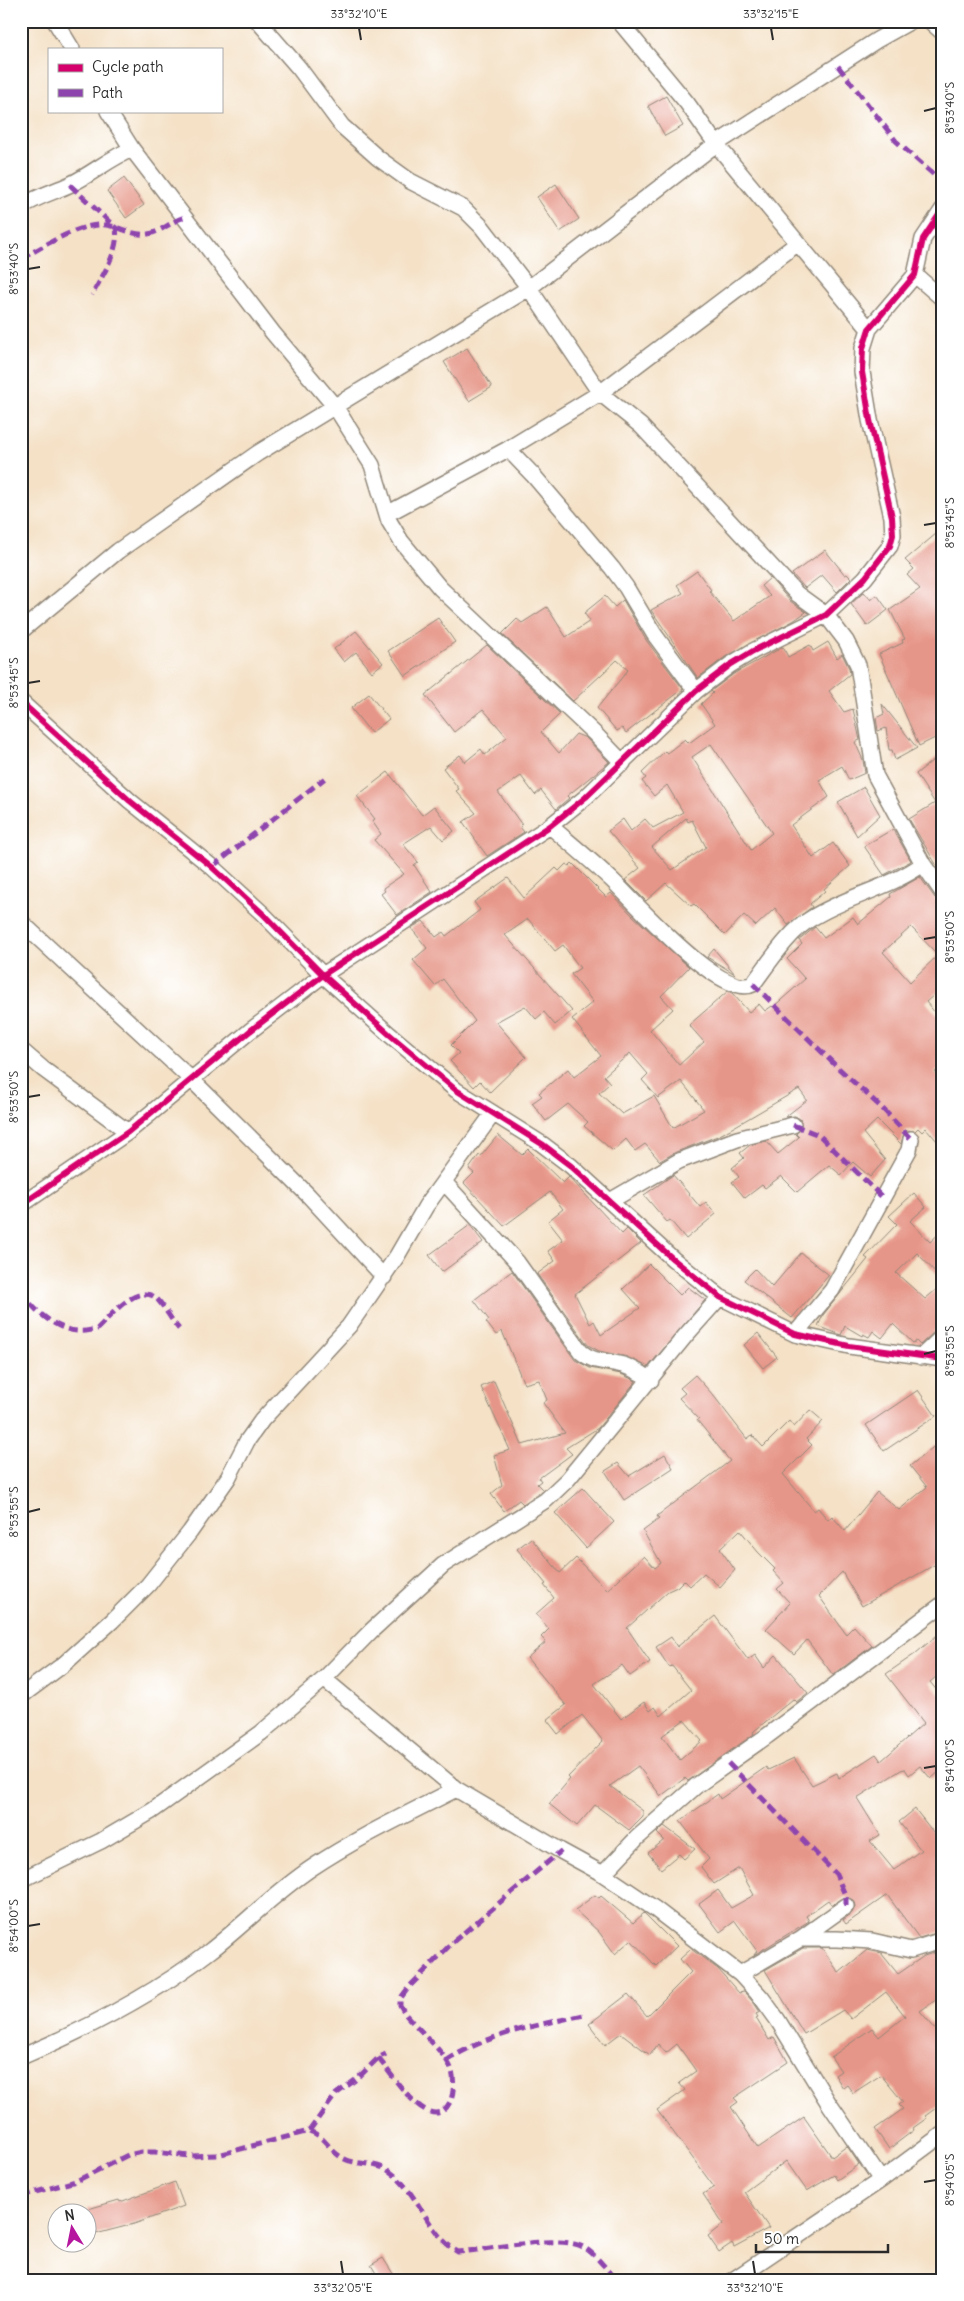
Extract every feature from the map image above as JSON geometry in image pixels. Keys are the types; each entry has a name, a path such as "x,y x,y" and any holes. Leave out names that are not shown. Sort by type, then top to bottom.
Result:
{"street":[{"path":"55,21 71,48"},
{"path":"258,21 299,68 342,126 378,158 410,181 463,208 482,226 528,288 600,393 641,426 797,594 826,615 846,641 858,665 875,775 923,864 943,893"},
{"path":"619,21 687,103 716,144 869,329"},
{"path":"21,631 118,551 258,453 336,408 528,288 716,144 877,40 911,21"},
{"path":"930,21 943,33"},
{"path":"109,112 132,149 273,333 336,408 372,465 387,514 401,541 440,588 595,734 623,763"},
{"path":"21,207 45,193 70,185 118,155 132,149"},
{"path":"21,1205 128,1132 250,1031 323,975 550,826 586,797 623,763 696,691 753,651 826,615 865,578 890,546 893,535 892,517 870,420 862,372 863,348 869,329 914,275 923,239 943,209"},
{"path":"387,514 508,449 600,393 798,243"},
{"path":"914,275 943,299"},
{"path":"508,449 612,568 654,634 696,691"},
{"path":"21,702 130,801 212,867 262,913 323,975 456,1090 492,1115 542,1144 571,1166 673,1259 720,1297 795,1334 848,1346 943,1359"},
{"path":"550,826 613,881 689,956 706,969 734,984 744,987 753,984 797,929 811,918 902,878 923,864"},
{"path":"21,922 192,1080 308,1196 384,1277"},
{"path":"21,1050 43,1069 128,1132"},
{"path":"21,1696 78,1652 148,1585 190,1532 228,1478 247,1441 262,1420 349,1326 384,1277 426,1206 492,1115"},
{"path":"610,1201 679,1161 737,1139 793,1124"},
{"path":"795,1334 832,1290 909,1150 910,1139"},
{"path":"444,1182 517,1262 581,1352 588,1358 600,1362 615,1363 632,1368 651,1380"},
{"path":"21,1880 101,1841 152,1811 261,1733 324,1679 385,1617 443,1565 551,1494 568,1479 720,1297"},
{"path":"921,1357 943,1336"},
{"path":"603,1874 637,1838 696,1786 767,1736 943,1604"},
{"path":"324,1679 456,1789 553,1847 603,1874 655,1909 740,1974 761,1997 777,2019 844,2126 881,2180"},
{"path":"21,2058 112,2013 163,1983 211,1950 290,1882 313,1867 456,1789"},
{"path":"740,1974 800,1939 846,1906"},
{"path":"800,1939 872,1941 911,1950 943,1940"},
{"path":"732,2280 881,2180 943,2134"}],"building":[{"path":"666,96 683,126 665,136 648,106"},
{"path":"124,178 144,205 126,218 107,191"},
{"path":"556,184 579,219 560,232 537,197"},
{"path":"467,348 492,387 469,401 444,362"},
{"path":"943,528 943,734 919,746 879,654 903,643 902,640 905,639 890,610 920,589 907,575 914,569 905,560"},
{"path":"825,550 845,575 847,574 851,578 837,592 822,575 805,588 792,574"},
{"path":"697,571 711,590 709,591 734,621 770,596 761,586 770,578 790,601 806,612 793,621 725,657 698,678 651,610 683,593 677,585"},
{"path":"864,592 871,600 877,595 888,610 867,626 851,604"},
{"path":"605,596 615,607 623,600 646,640 683,689 626,733 622,728 617,731 597,708 628,670 617,660 573,701 502,634 517,619 522,623 547,607 566,637 590,621 584,613"},
{"path":"438,618 455,642 405,676 388,651"},
{"path":"356,631 383,663 372,672 356,652 344,662 334,649"},
{"path":"828,642 837,658 842,654 849,668 850,674 829,691 844,712 853,709 860,740 855,742 863,760 865,773 849,780 842,766 819,780 829,797 791,825 813,858 833,843 850,866 810,904 812,907 788,925 775,908 756,926 744,915 725,935 694,904 691,906 666,883 646,901 625,880 640,868 608,831 623,819 631,831 645,819 653,828 683,812 667,785 654,796 642,781 646,778 642,773 665,751 667,753 685,739 689,743 715,724 701,704 713,693 711,691 735,673 783,647 788,657 810,645 813,651","holes":["711,744 772,833 751,850 692,757","686,818 688,822 692,820 706,847 672,870 652,847"]},
{"path":"487,645 560,714 541,732 559,753 576,734 586,738 609,762 567,796 569,798 556,809 541,790 535,795 521,776 498,792 522,825 520,827 524,832 487,856 463,822 476,813 456,791 459,789 443,768 460,755 465,762 481,749 485,755 507,737 483,709 454,732 425,695"},
{"path":"369,694 389,719 371,733 351,708"},
{"path":"882,704 917,748 895,760 892,750 889,750 886,728 878,731 876,718 884,714"},
{"path":"943,752 943,876 909,819 935,803 916,774"},
{"path":"388,772 422,815 434,806 454,831 443,840 431,826 403,844 418,862 414,865 432,892 397,915 381,894 385,891 383,888 404,874 374,840 381,834 372,821 375,819 357,796"},
{"path":"864,787 880,815 857,836 838,802"},
{"path":"893,829 911,861 884,875 864,846"},
{"path":"572,863 606,897 611,893 632,915 689,967 661,996 673,1009 650,1030 679,1065 704,1042 689,1025 728,991 749,1012 759,1004 765,1011 773,1007 805,979 787,959 802,944 799,940 815,927 824,938 853,917 858,924 891,897 890,894 920,877 935,898 943,902 943,987 926,1002 943,1022 943,1065 935,1072 943,1082 943,1148 926,1128 922,1132 918,1128 915,1131 907,1130 904,1133 901,1144 877,1120 863,1133 885,1160 870,1177 853,1162 841,1175 829,1165 797,1192 781,1176 765,1188 762,1185 745,1198 732,1182 739,1177 732,1168 744,1158 740,1153 750,1145 766,1141 778,1154 799,1137 796,1134 802,1127 800,1119 795,1116 785,1117 807,1100 799,1089 720,1135 676,1152 660,1161 645,1144 635,1151 626,1139 613,1151 584,1126 588,1122 568,1104 546,1121 532,1103 542,1096 539,1093 568,1069 574,1077 601,1056 572,1019 593,1002 571,974 580,968 563,945 555,951 528,919 505,935 572,1011 555,1025 544,1012 536,1019 525,1006 496,1022 526,1057 490,1092 480,1081 474,1087 450,1061 459,1053 451,1045 475,1021 443,979 435,986 413,960 427,948 411,928 423,921 436,937 443,932 446,936 480,910 474,902 508,878 524,898 556,868 559,871 566,864 569,866","holes":["911,927 938,955 910,982 883,952","630,1053 648,1074 642,1080 658,1098 681,1081 704,1110 673,1128 654,1096 622,1114 599,1093 610,1083 604,1076"]},
{"path":"714,949 735,974 707,957"},
{"path":"498,1135 522,1155 528,1149 563,1183 569,1177 622,1234 627,1229 641,1243 575,1294 590,1324 594,1321 601,1335 640,1308 623,1289 649,1264 680,1295 688,1287 705,1300 648,1367 627,1357 599,1351 588,1345 537,1274 555,1261 548,1251 563,1240 548,1221 563,1209 550,1192 504,1226 464,1183 474,1173 469,1169"},
{"path":"673,1175 700,1207 706,1202 716,1214 686,1239 670,1220 667,1222 644,1195"},
{"path":"914,1193 926,1207 910,1221 930,1242 943,1230 943,1280 917,1253 896,1273 925,1299 943,1284 943,1327 937,1329 920,1345 916,1341 913,1343 893,1324 882,1338 873,1331 869,1337 863,1334 862,1336 845,1326 841,1335 818,1326 823,1315 868,1259 865,1257 897,1224 889,1216"},
{"path":"470,1225 483,1242 442,1272 429,1255"},
{"path":"801,1253 829,1275 792,1318 744,1280 755,1269 772,1287"},
{"path":"512,1271 575,1360 590,1368 621,1374 636,1381 598,1428 566,1448 572,1454 539,1478 541,1481 537,1484 543,1490 523,1504 519,1500 504,1511 491,1494 502,1485 494,1455 510,1450 481,1387 494,1381 522,1445 565,1433 543,1403 547,1400 539,1380 524,1384 502,1331 496,1335 486,1322 489,1320 474,1300"},
{"path":"758,1333 777,1357 763,1368 744,1345"},
{"path":"695,1375 747,1439 752,1435 763,1447 789,1421 794,1427 810,1410 823,1421 806,1439 812,1445 783,1474 814,1511 818,1508 828,1520 832,1516 845,1531 877,1492 899,1510 927,1487 910,1466 943,1439 943,1560 862,1606 842,1572 819,1596 846,1634 854,1626 872,1646 833,1675 807,1640 794,1654 766,1629 790,1603 777,1589 784,1583 773,1571 775,1569 740,1530 720,1549 735,1570 720,1587 704,1573 690,1586 684,1580 677,1587 668,1591 627,1628 650,1662 630,1676 622,1665 594,1684 621,1719 644,1702 650,1711 655,1707 661,1716 691,1690 672,1666 669,1667 656,1647 671,1637 677,1647 715,1616 748,1660 755,1655 764,1668 776,1655 808,1693 796,1702 793,1699 753,1732 754,1734 688,1781 685,1778 661,1796 638,1766 610,1786 643,1811 643,1816 629,1830 595,1805 577,1826 549,1804 570,1779 568,1777 603,1741 582,1715 558,1734 547,1720 566,1705 527,1658 546,1642 541,1637 549,1629 536,1614 554,1598 544,1585 546,1584 517,1549 531,1538 560,1573 576,1558 607,1590 644,1556 655,1568 661,1563 643,1531 659,1519 657,1516 730,1461 697,1420 699,1419 679,1398 685,1393 680,1388","holes":["684,1720 702,1741 680,1760 662,1736"]},
{"path":"918,1390 936,1416 884,1451 866,1425"},
{"path":"665,1454 673,1468 624,1500 605,1471 618,1463 629,1476"},
{"path":"583,1488 614,1522 586,1548 555,1513"},
{"path":"943,1630 943,1671 930,1682 943,1698 943,1768 931,1779 920,1766 909,1775 905,1769 901,1770 857,1798 880,1835 870,1841 894,1870 921,1850 899,1822 915,1809 937,1837 943,1831 943,1931 919,1938 887,1895 846,1924 843,1920 852,1913 855,1906 853,1900 845,1897 832,1905 828,1900 806,1916 809,1921 754,1955 757,1951 735,1921 720,1932 699,1904 718,1890 731,1908 754,1895 739,1868 714,1884 701,1867 709,1859 680,1821 718,1794 720,1799 766,1767 768,1770 794,1758 812,1785 837,1773 839,1778 876,1754 881,1761 924,1723 886,1674 915,1654"},
{"path":"664,1826 695,1849 684,1859 679,1854 661,1869 648,1853 664,1840 657,1833"},
{"path":"595,1895 599,1898 601,1896 633,1923 644,1913 677,1946 656,1966 631,1940 615,1954 599,1932 575,1910"},
{"path":"803,1948 822,1948 839,1973 867,1950 881,1953 898,1974 924,1956 943,1950 943,1995 920,2011 943,2038 943,2103 925,2116 927,2118 913,2128 914,2130 889,2149 875,2129 903,2109 899,2105 903,2102 881,2075 853,2093 847,2085 843,2088 835,2075 841,2071 831,2057 872,2028 879,2037 905,2016 886,1992 851,2019 843,2010 804,2034 765,1970"},
{"path":"691,1949 718,1969 739,1993 744,1992 754,2003 760,2012 756,2014 758,2017 756,2018 769,2040 774,2037 788,2062 734,2098 738,2102 731,2107 758,2148 804,2117 832,2157 847,2146 859,2164 837,2180 834,2175 807,2191 786,2161 744,2192 769,2228 734,2247 732,2243 719,2252 708,2236 723,2224 703,2194 714,2187 657,2110 685,2090 679,2083 696,2071 677,2044 666,2053 658,2044 650,2055 621,2033 605,2045 589,2024 628,1994 647,2016 691,1972 680,1959"},
{"path":"175,2182 184,2206 134,2224 98,2233 98,2206 119,2200 120,2202"},
{"path":"383,2258 397,2280 380,2280 371,2265"}],"marked path":[{"path":"838,66 896,141 943,183"},
{"path":"70,185 116,228 117,236 113,254 92,295"},
{"path":"21,259 62,236 85,227 106,225 138,234 148,234 186,217"},
{"path":"212,867 325,778"},
{"path":"753,984 835,1065 881,1107 911,1139"},
{"path":"793,1125 819,1135 882,1197"},
{"path":"21,1292 32,1306 53,1323 69,1330 80,1331 97,1329 125,1302 142,1294 150,1295 158,1300 179,1329"},
{"path":"728,1763 836,1874 846,1897 846,1906"},
{"path":"378,2058 401,2088 422,2108 433,2113 442,2111 450,2102 453,2081 451,2068 437,2048 406,2015 400,2005 400,1999 409,1987 454,1941 561,1851"},
{"path":"446,2061 495,2037 584,2015"},
{"path":"309,2131 336,2094 358,2078 378,2058 386,2054"},
{"path":"21,2196 76,2181 128,2155 142,2152 189,2156 218,2155 309,2131 322,2139 346,2160 377,2166 389,2171 408,2190 439,2235 458,2252 542,2242 574,2244 590,2251 619,2280"}],"cycle path":[{"path":"21,1205 128,1132 250,1031 323,975 550,826 586,797 696,691 730,665 753,651 826,615 865,578 890,546 893,535 892,517 870,420 862,372 863,348 869,329 915,275 923,239 943,209"},
{"path":"21,702 130,801 212,867 262,913 323,975 389,1034 456,1090 542,1144 571,1166 673,1259 720,1297 795,1334 849,1346 943,1359"}]}
